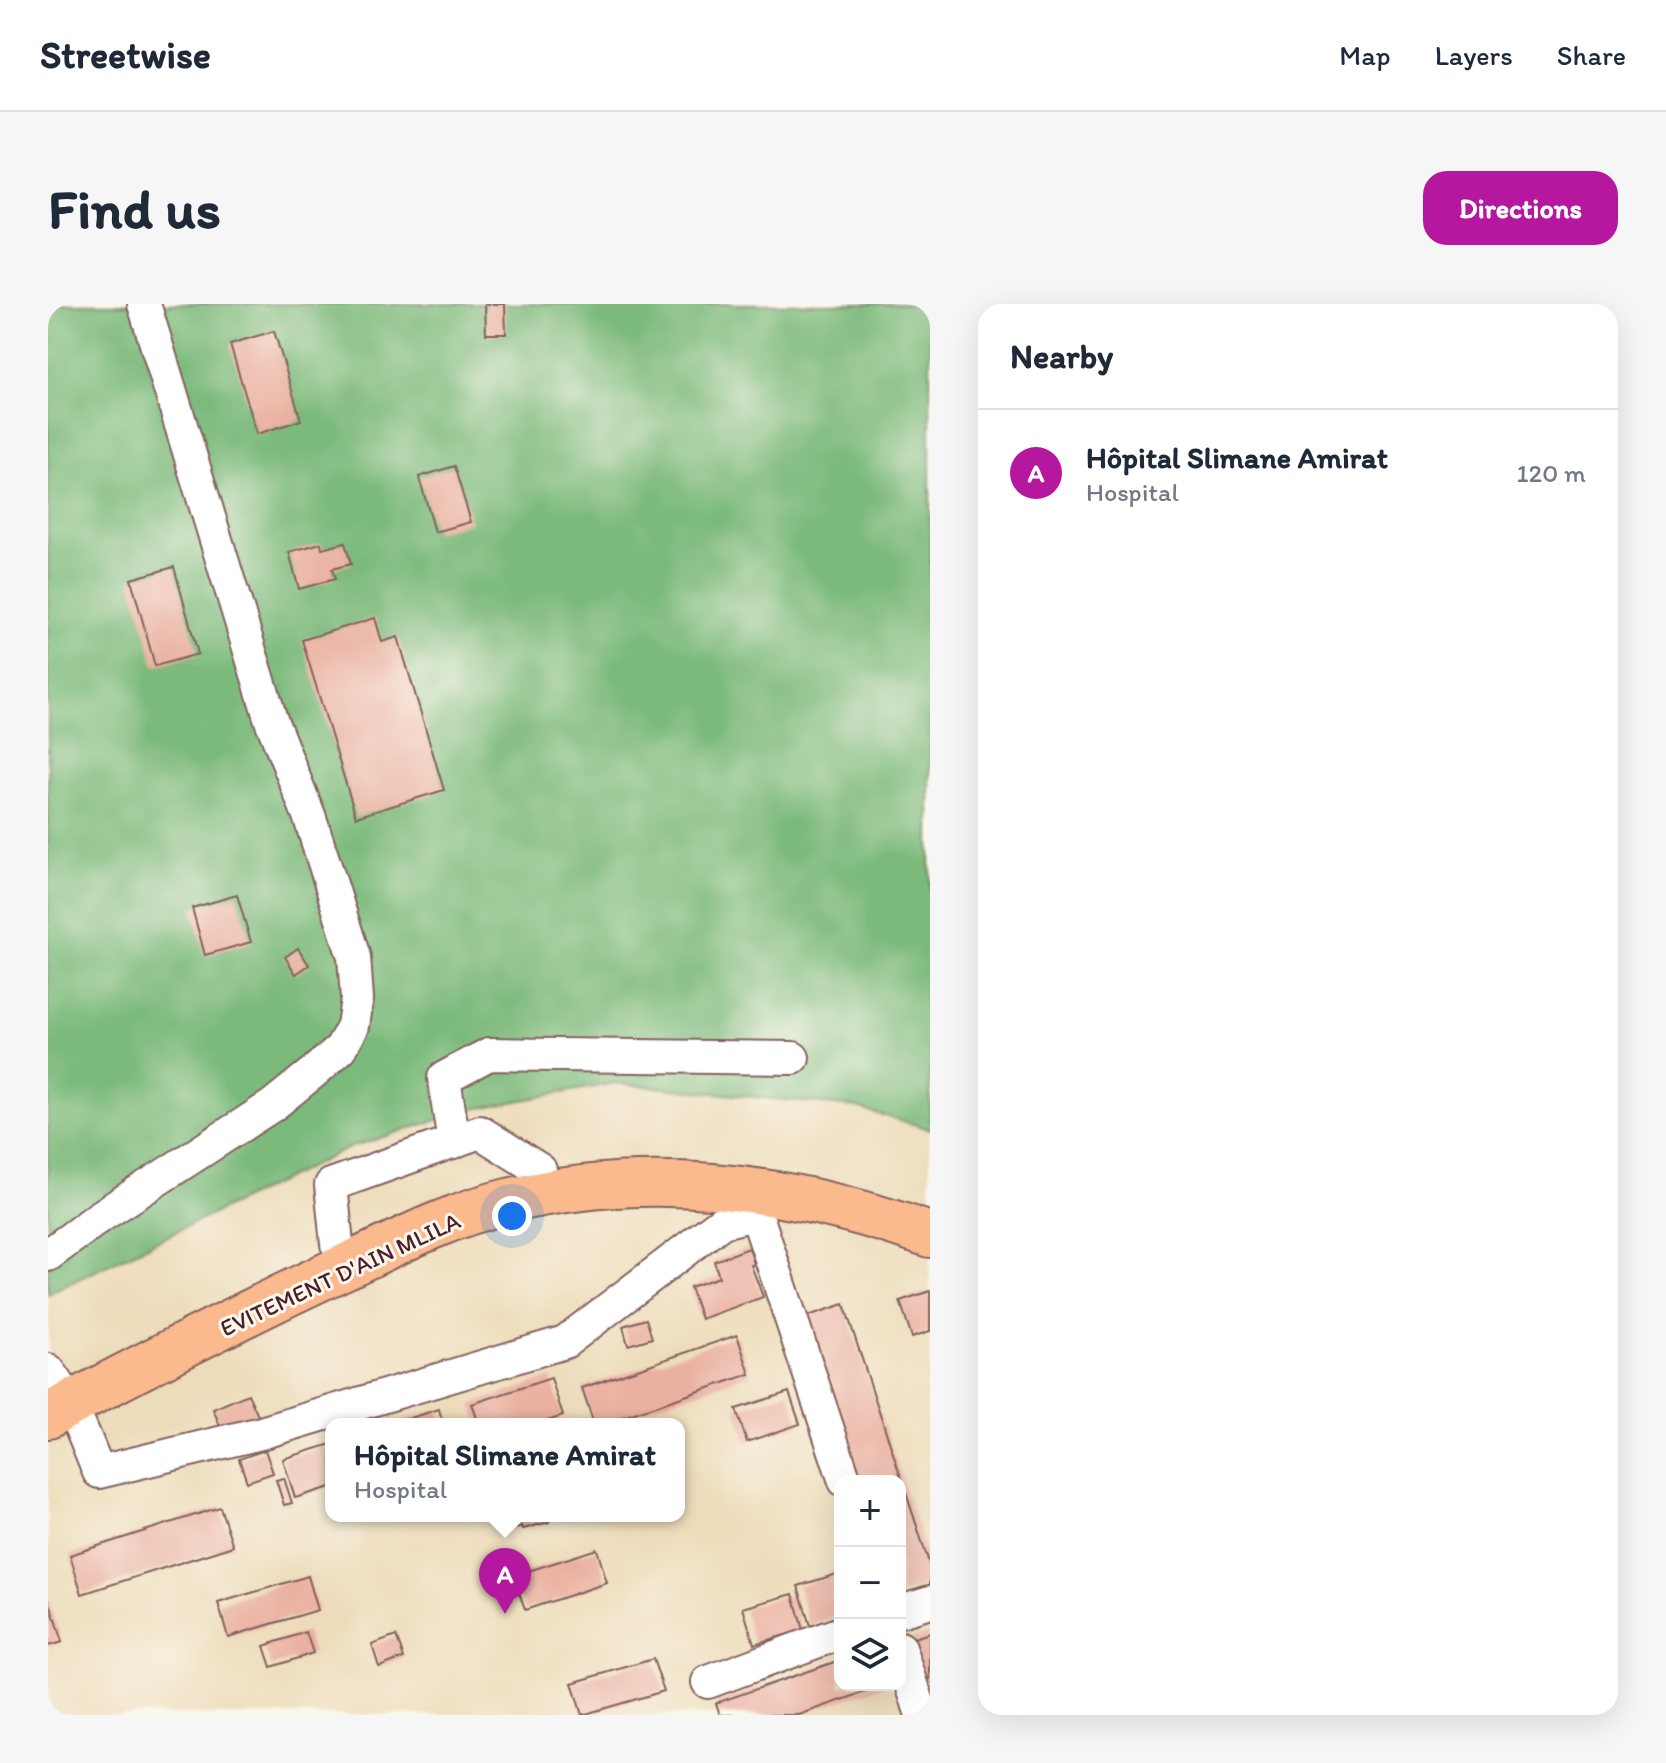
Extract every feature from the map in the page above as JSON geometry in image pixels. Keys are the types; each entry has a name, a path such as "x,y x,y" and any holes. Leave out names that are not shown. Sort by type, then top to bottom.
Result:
{"highway":[{"name":"EVITEMENT D'AIN MLILA","path":"55,1393 337,1244 422,1205 540,1170 603,1161 675,1158 745,1164 816,1173 930,1205"},
{"name":"EVITEMENT D'AIN MLILA","path":"55,1393 283,1296 413,1236 506,1202 587,1188 663,1184 752,1201 817,1201 930,1235"}],"street":[{"path":"48,1255 101,1216 273,1105 315,1071 341,1048 353,1026 357,999 354,957 310,818 271,720 144,304"},
{"path":"454,1142 444,1078 489,1054 793,1058"},
{"path":"337,1244 331,1185 480,1132 540,1170"},
{"path":"55,1393 99,1472 261,1433 565,1342 752,1201 843,1475"},
{"path":"906,1609 930,1602"},
{"path":"708,1682 834,1635"},
{"path":"906,1666 922,1715"}],"green space":[{"path":"48,304 930,304 930,1129 854,1107 615,1083 469,1110 351,1147 48,1294"}],"building":[{"path":"485,304 505,304 506,334 486,334"},
{"path":"274,331 301,420 257,434 230,344"},
{"path":"454,466 471,522 435,532 419,477"},
{"path":"321,543 322,549 345,543 351,564 332,569 335,579 299,589 289,552"},
{"path":"174,567 198,654 155,666 131,579"},
{"path":"375,618 382,642 398,637 444,790 356,817 302,640"},
{"path":"237,895 251,942 205,955 192,908"},
{"path":"298,948 309,965 296,974 285,957"},
{"path":"749,1248 754,1264 751,1265 763,1297 701,1319 690,1287 719,1277 714,1261"},
{"path":"930,1291 930,1331 912,1337 900,1301"},
{"path":"844,1304 900,1475 856,1475 805,1317"},
{"path":"646,1319 652,1338 628,1345 623,1326"},
{"path":"737,1335 750,1374 620,1418 592,1418 582,1388"},
{"path":"551,1378 563,1416 477,1418 472,1404"},
{"path":"789,1392 800,1424 747,1442 736,1409"},
{"path":"248,1394 259,1418 223,1433 213,1409"},
{"path":"439,1409 441,1418 411,1418"},
{"path":"325,1446 325,1489 295,1498 283,1459"},
{"path":"265,1450 273,1473 247,1482 239,1459"},
{"path":"284,1478 292,1503 284,1505 276,1480"},
{"path":"906,1493 930,1566 930,1585 906,1593"},
{"path":"220,1507 233,1546 82,1594 70,1555"},
{"path":"507,1522 549,1522 523,1529 522,1526 509,1530"},
{"path":"597,1549 607,1583 525,1610 513,1576"},
{"path":"834,1575 834,1618 810,1626 798,1586"},
{"path":"308,1576 318,1610 228,1637 218,1603"},
{"path":"793,1594 803,1630 754,1644 743,1608"},
{"path":"48,1597 62,1642 48,1646"},
{"path":"306,1632 313,1653 271,1667 264,1646"},
{"path":"930,1633 930,1679 921,1682 907,1640"},
{"path":"396,1636 404,1658 379,1667 372,1645"},
{"path":"653,1659 664,1691 582,1715 572,1683"},
{"path":"834,1662 834,1691 868,1691 799,1715 720,1715 716,1703"}],"place":[{"name":"Hôpital Slimane Amirat","path":"505,1614"}]}
